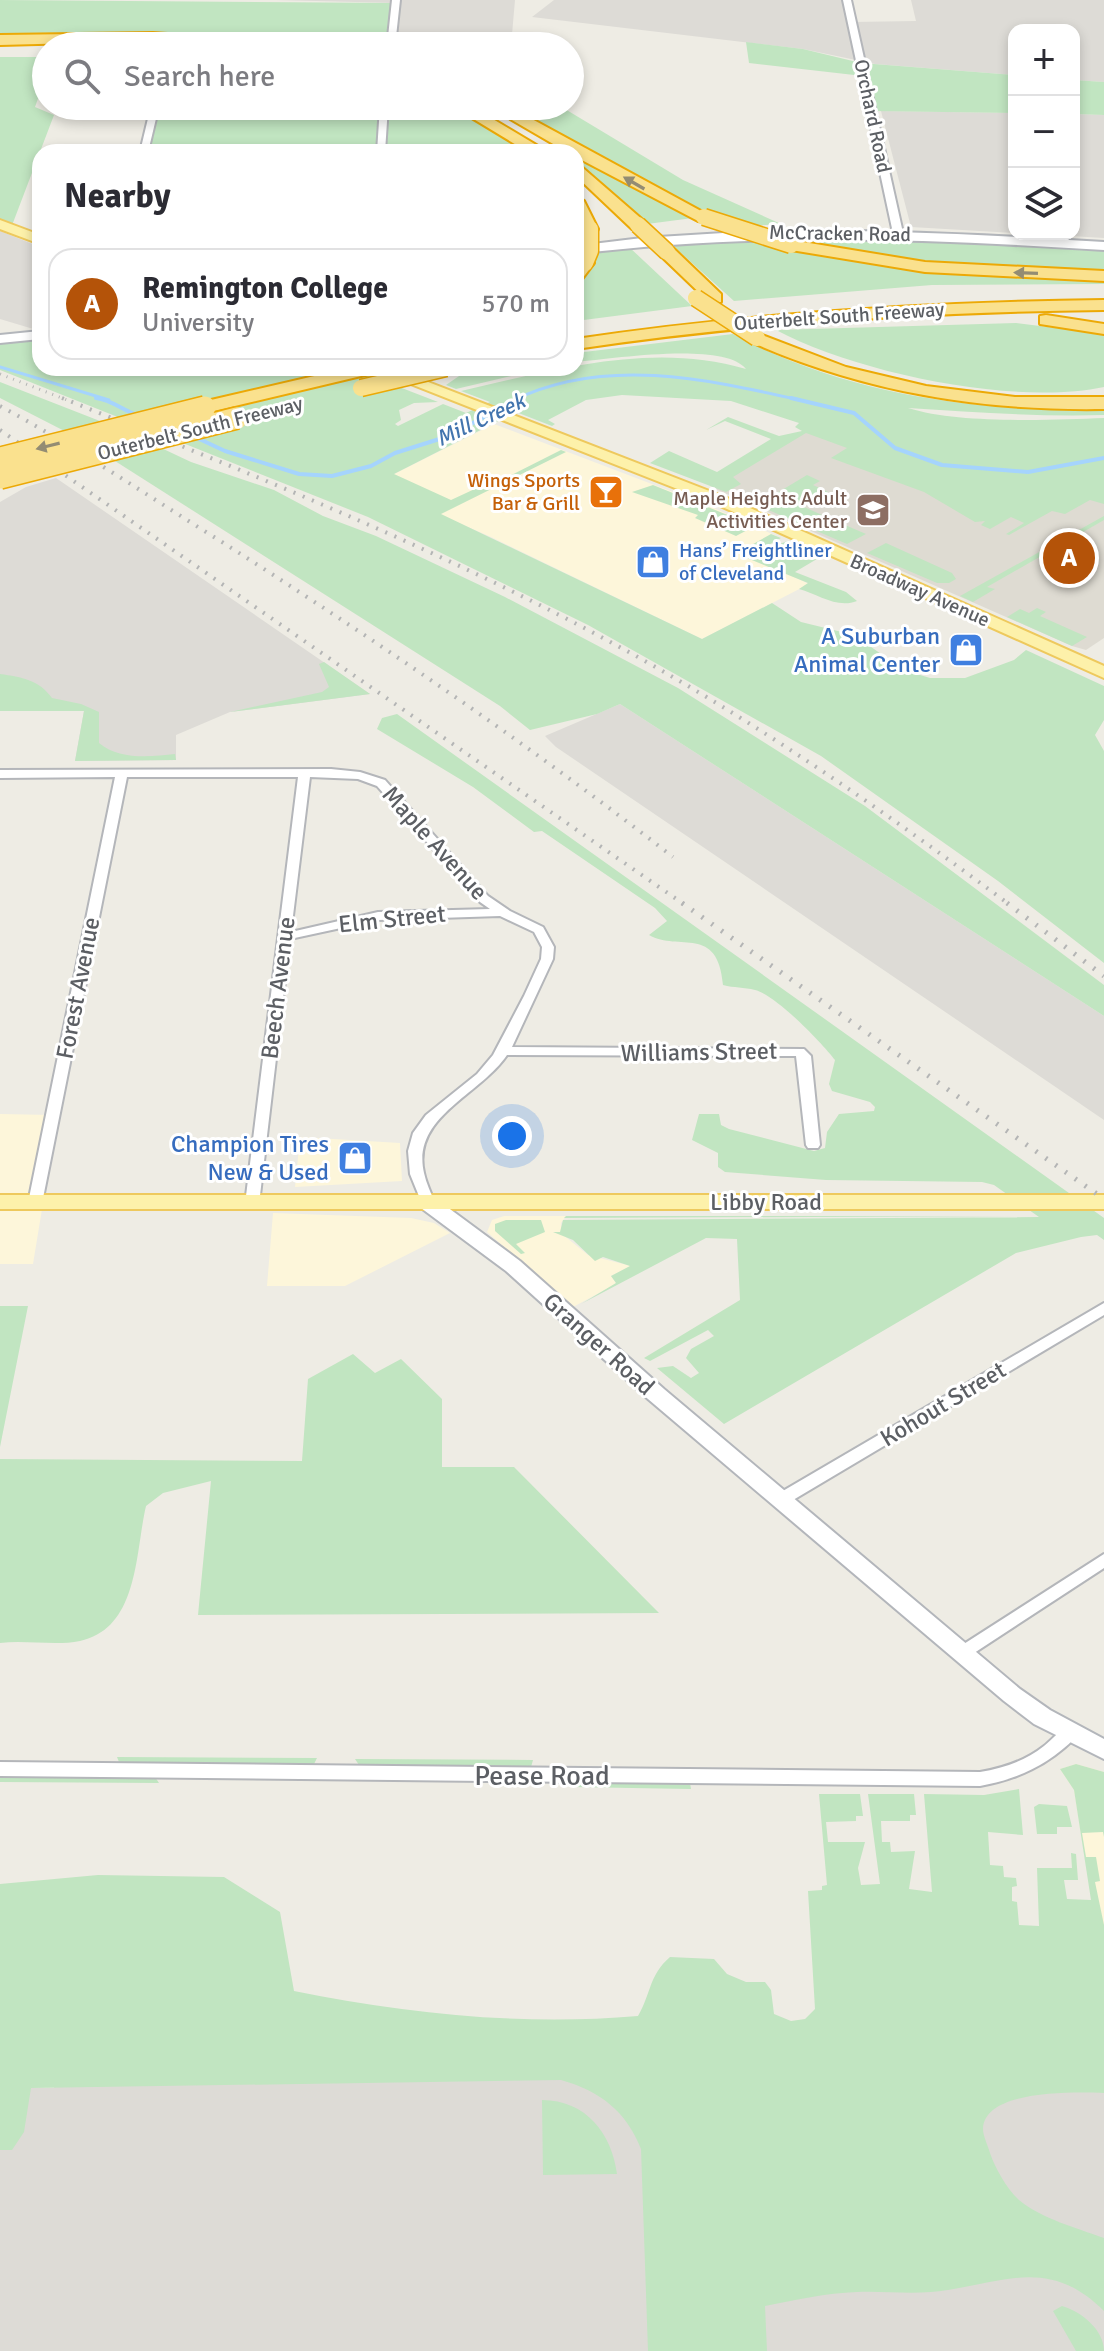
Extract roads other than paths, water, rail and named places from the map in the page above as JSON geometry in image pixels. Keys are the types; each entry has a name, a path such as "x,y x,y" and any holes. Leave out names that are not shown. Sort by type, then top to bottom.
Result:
{"highway":[{"path":"0,40 32,39"},
{"path":"0,47 32,45"},
{"path":"487,120 528,144"},
{"path":"509,120 546,144"},
{"path":"521,120 564,144"},
{"path":"515,135 524,144"},
{"path":"584,155 704,217 791,245 925,267 1104,276"},
{"path":"584,176 630,226 706,298 766,337 842,372 919,390 1005,401 1104,403"},
{"path":"584,189 630,226"},
{"path":"584,217 590,229 590,251 584,258"},
{"name":"Outerbelt South Freeway","path":"584,337 693,312 832,299 1104,291"},
{"name":"Outerbelt South Freeway","path":"584,338 811,316 940,308 1104,305"},
{"path":"584,339 885,322 1031,319 1104,329"},
{"path":"766,337 866,370 947,387 1047,395 1104,392"},
{"name":"Outerbelt South Freeway","path":"0,458 205,407 313,376"},
{"name":"Outerbelt South Freeway","path":"0,478 413,376"}],"main road":[{"path":"0,224 32,237"},
{"name":"Broadway Avenue","path":"399,376 724,502 1104,673"},
{"path":"0,1202 428,1203"},
{"name":"Libby Road","path":"428,1203 1104,1202"}],"street":[{"path":"393,32 396,0"},
{"name":"Orchard Road","path":"847,0 898,233"},
{"path":"146,144 152,120"},
{"path":"382,144 383,120"},
{"name":"McCracken Road","path":"584,262 745,232 898,233 1104,246"},
{"path":"0,339 32,336"},
{"name":"Forest Avenue","path":"35,1203 122,773"},
{"name":"Beech Avenue","path":"252,1204 304,773"},
{"name":"Maple Avenue","path":"0,774 351,774 381,783 479,893 501,912 539,930 548,947 547,959 504,1051 478,1079 432,1114 417,1135 414,1161 428,1203"},
{"name":"Elm Street","path":"284,937 378,916 501,912"},
{"name":"Williams Street","path":"504,1051 794,1051 804,1056 813,1145"},
{"name":"Granger Road","path":"428,1203 513,1266 649,1388 1027,1706 1069,1733 1104,1750"},
{"name":"Kohout Street","path":"782,1499 1104,1308"},
{"path":"962,1653 1104,1560"},
{"name":"Pease Road","path":"0,1769 980,1779 1029,1766 1053,1750 1069,1733"}],"waterway":[{"name":"Mill Creek","path":"0,367 109,400"},
{"name":"Mill Creek","path":"518,398 584,378 620,375 692,379 795,399"},
{"name":"Mill Creek","path":"96,398 137,415"},
{"name":"Mill Creek","path":"195,437 225,451 299,474 332,476 371,466 395,453 449,436 518,398"},
{"name":"Mill Creek","path":"514,400 518,398"},
{"name":"Mill Creek","path":"791,398 795,399"},
{"name":"Mill Creek","path":"795,399 800,400"},
{"name":"Mill Creek","path":"795,399 854,413 895,448 942,465 1028,472 1104,458"}],"railway":[{"path":"0,374 65,399"},
{"path":"65,399 412,544 616,645 768,735 915,835 1010,905"},
{"path":"0,406 112,472 337,617 451,694 673,857"},
{"path":"0,430 685,905"},
{"path":"682,903 1104,1199"},
{"path":"1007,903 1104,976"}],"place":[{"name":"Wings Sports Bar & Grill","path":"606,492"},
{"name":"Maple Heights Adult Activities Center","path":"873,510"},
{"name":"Remington College","path":"1069,558"},
{"name":"Hans’ Freightliner of Cleveland","path":"653,562"},
{"name":"A Suburban Animal Center","path":"966,650"},
{"name":"Champion Tires New & Used","path":"355,1158"}]}
